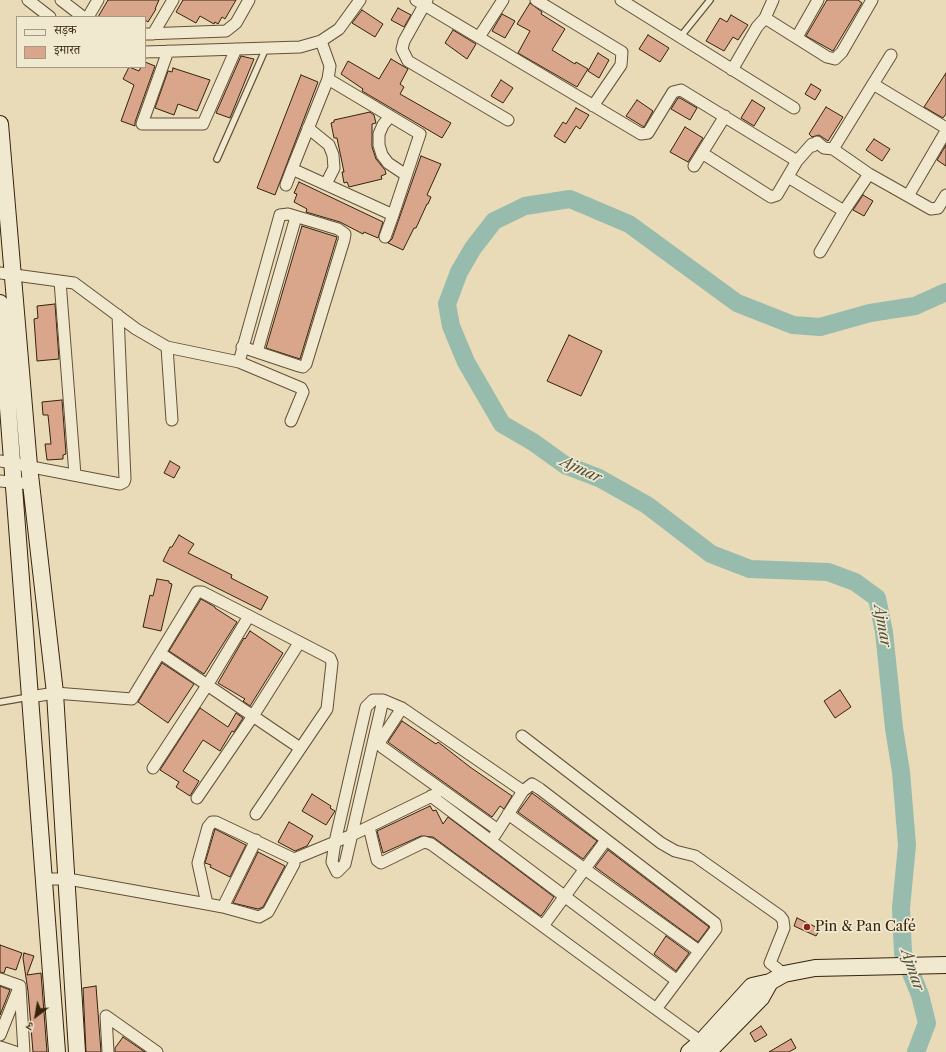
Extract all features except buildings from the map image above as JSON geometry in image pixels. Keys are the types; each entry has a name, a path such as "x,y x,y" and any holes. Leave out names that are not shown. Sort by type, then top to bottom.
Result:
{"street":[{"path":"28,0 49,16"},
{"path":"61,0 83,16"},
{"path":"89,16 98,0"},
{"path":"149,34 173,0"},
{"path":"149,34 226,31 236,22 249,0"},
{"path":"146,52 300,47 321,40 339,29 360,0"},
{"path":"479,37 503,0"},
{"path":"536,0 622,52 621,65 593,106"},
{"path":"621,0 681,36 732,70 794,108"},
{"path":"732,70 757,27 766,18 773,0"},
{"path":"797,37 818,0"},
{"path":"766,18 827,57 835,59 842,52 872,0"},
{"path":"508,120 408,62 402,49 404,41 422,2 641,134 648,133 673,92 681,90 797,161"},
{"path":"286,184 328,79 330,66 321,40"},
{"path":"168,51 142,124 203,124 236,49"},
{"path":"833,149 891,55"},
{"path":"328,79 420,134 385,237"},
{"path":"873,84 946,128"},
{"path":"390,116 383,125 379,134 379,145 382,155 388,163 406,175"},
{"path":"694,166 725,116"},
{"path":"0,124 6,274 54,693 68,879 77,1052"},
{"path":"308,128 329,145 333,155 334,168 326,184"},
{"path":"908,196 946,131"},
{"path":"702,152 771,197 778,195 797,161 812,144 813,146 817,142 824,148 833,149 869,174 931,210 938,208 946,195"},
{"path":"292,169 393,214"},
{"path":"820,252 844,211 869,174"},
{"path":"788,177 844,211"},
{"path":"239,362 242,347 280,215 288,214 338,229 345,234 306,364 303,367 298,366 242,347"},
{"path":"257,352 296,217"},
{"path":"6,274 74,283 136,329 167,347 239,362 301,388 302,392 291,421"},
{"path":"60,281 75,475"},
{"path":"0,303 7,482 30,697 57,1052"},
{"path":"6,462 120,484 125,479 118,315"},
{"path":"167,347 172,420"},
{"path":"294,379 298,366"},
{"path":"7,482 31,484"},
{"path":"30,697 54,693 132,699 193,596 197,592 202,592 249,616 330,658 332,663 327,709 256,814"},
{"path":"152,768 208,684 249,616"},
{"path":"198,798 254,716 299,643"},
{"path":"160,653 208,684 300,748"},
{"path":"383,700 345,864 337,872 332,862 335,842 359,740 369,703 373,700 383,700 402,708 523,791"},
{"path":"402,708 381,740 380,744 442,791 498,830"},
{"path":"522,736 661,843 676,851 695,856 780,916 784,920 784,928 770,962 777,978"},
{"path":"359,740 374,743"},
{"path":"491,840 523,791 532,784 714,923 716,929 676,980 656,1009"},
{"path":"207,904 198,867 210,824 216,822 294,859 352,835 442,791"},
{"path":"431,796 676,980"},
{"path":"508,814 699,951"},
{"path":"369,827 377,860 381,863 424,842 431,844 707,1047"},
{"path":"223,907 256,840"},
{"path":"543,926 606,840"},
{"path":"44,879 68,879 223,907 259,917 266,915 294,864 294,859"},
{"path":"689,1052 707,1047 752,986 815,968 946,964"},
{"path":"0,979 20,986"},
{"path":"0,1035 20,986"},
{"path":"20,986 24,1052"},
{"path":"108,1052 106,1016 157,1052"},
{"path":"0,1048 15,1052"}],"lane":[{"path":"681,36 710,0"},
{"path":"217,159 266,48"},
{"path":"0,702 30,697"}],"waterway":[{"name":"Ajmar","path":"916,1052 927,1023 920,995 903,953 901,908 907,845 901,772 894,728 884,632 877,598 855,582 828,572 750,569 711,554 647,505 599,478 565,465 533,442 502,424 466,362 451,326 447,304 459,272 473,248 494,221 525,206 570,199 629,224 737,303 793,325 820,327 870,313 915,306 946,292"}],"place":[{"name":"Pin & Pan Café","path":"807,927"}]}
